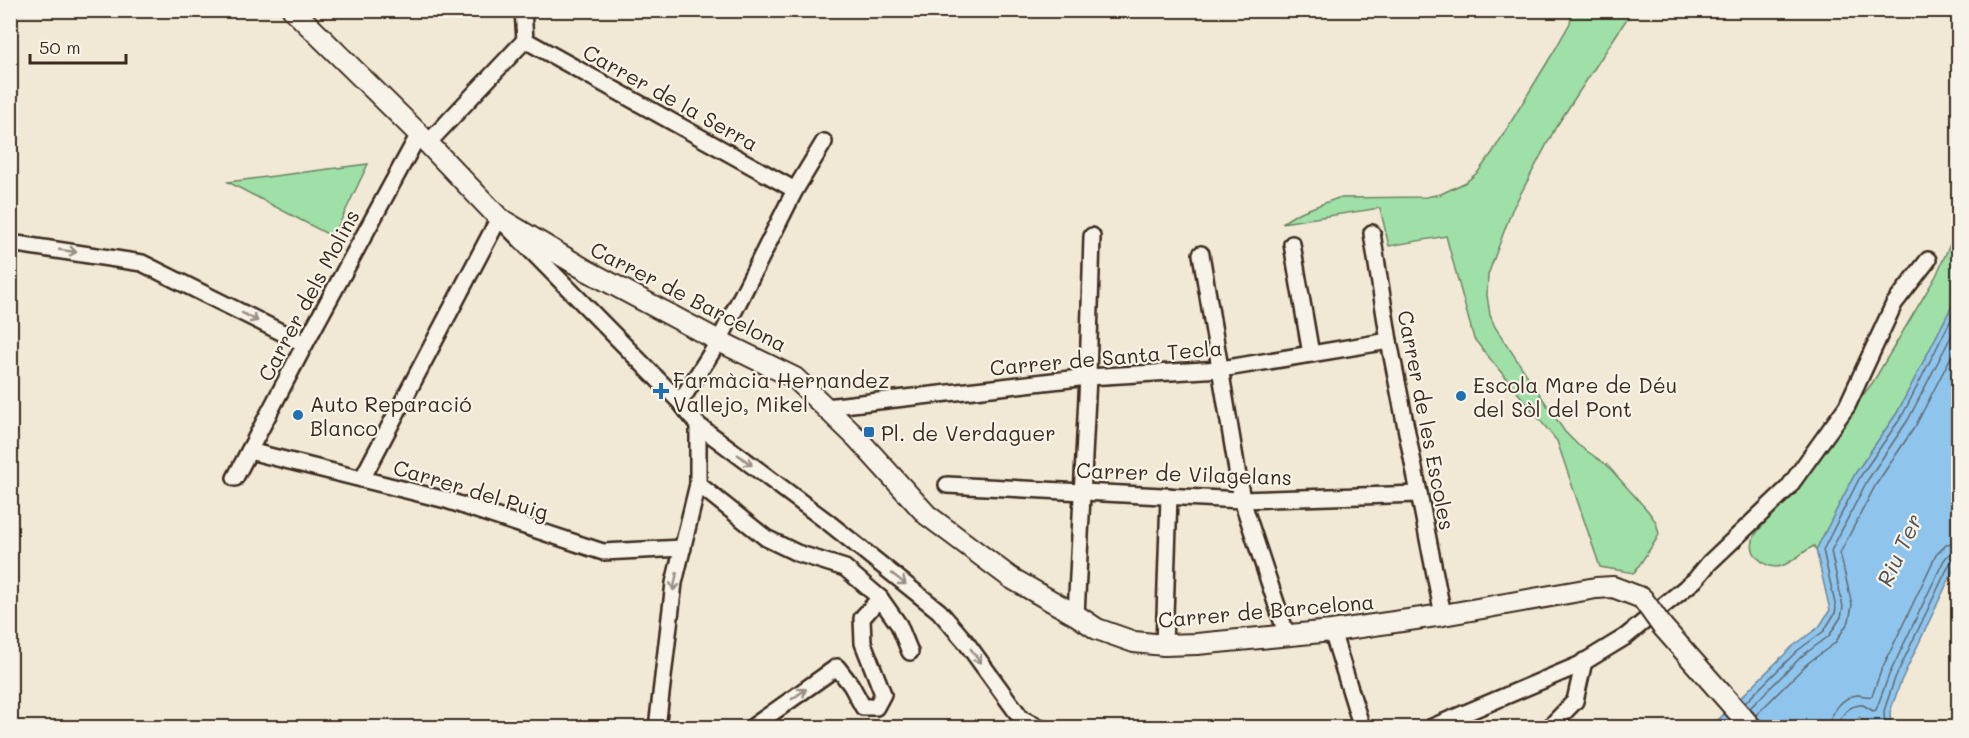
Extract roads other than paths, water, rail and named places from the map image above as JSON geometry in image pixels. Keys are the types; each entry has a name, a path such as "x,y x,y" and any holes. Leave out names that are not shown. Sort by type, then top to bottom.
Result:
{"street":[{"name":"Carrer de Barcelona","path":"293,10 424,138 499,218 586,270 719,341 795,378 857,438 927,515 1011,578 1097,629 1134,642 1164,645 1287,636 1443,615 1613,587 1642,598 1662,626 1752,728"},
{"path":"424,138 525,40 523,10"},
{"name":"Carrer de la Serra","path":"525,40 795,190"},
{"name":"Carrer dels Molins","path":"235,478 304,344 424,138"},
{"path":"680,402 719,341 795,190 824,142"},
{"path":"362,479 499,218 680,402 698,425 829,523 939,611 964,641 1020,718 1040,728"},
{"name":"Carrer de les Escoles","path":"1372,233 1389,341 1443,615"},
{"path":"1076,615 1088,377 1092,236"},
{"path":"10,243 142,263 304,344"},
{"path":"1292,244 1311,354"},
{"path":"1201,254 1242,500 1287,636"},
{"path":"1430,728 1584,661 1625,637 1695,580 1709,563 1788,488 1847,406 1894,304 1928,260"},
{"name":"Carrer de Santa Tecla","path":"826,407 1088,377 1221,369 1389,341"},
{"path":"657,728 674,584 698,484 698,425"},
{"name":"Carrer del Puig","path":"249,451 446,500 603,552 683,548"},
{"path":"698,484 766,538 796,553 845,568 880,598 899,625 910,652"},
{"name":"Carrer de Vilagelans","path":"947,485 1242,500 1419,494"},
{"path":"1164,645 1169,496"},
{"path":"751,728 837,667 851,685 863,707 876,707 883,694 863,643 862,618 880,598"},
{"path":"1332,631 1362,728"},
{"path":"1549,728 1575,700 1584,661"}],"water":[{"name":"Riu Ter","path":"1958,290 1958,560 1901,681 1890,712 1891,727 1863,727 1860,717 1849,727 1710,728 1793,646 1819,627 1830,610 1816,550 1855,474 1897,413"}],"place":[{"name":"Farmàcia Hernandez Vallejo, Mikel","path":"661,391"},
{"name":"Escola Mare de Déu del Sòl del Pont","path":"1461,396"},
{"name":"Auto Reparació Blanco","path":"298,415"},
{"name":"Pl. de Verdaguer","path":"869,432"}]}
